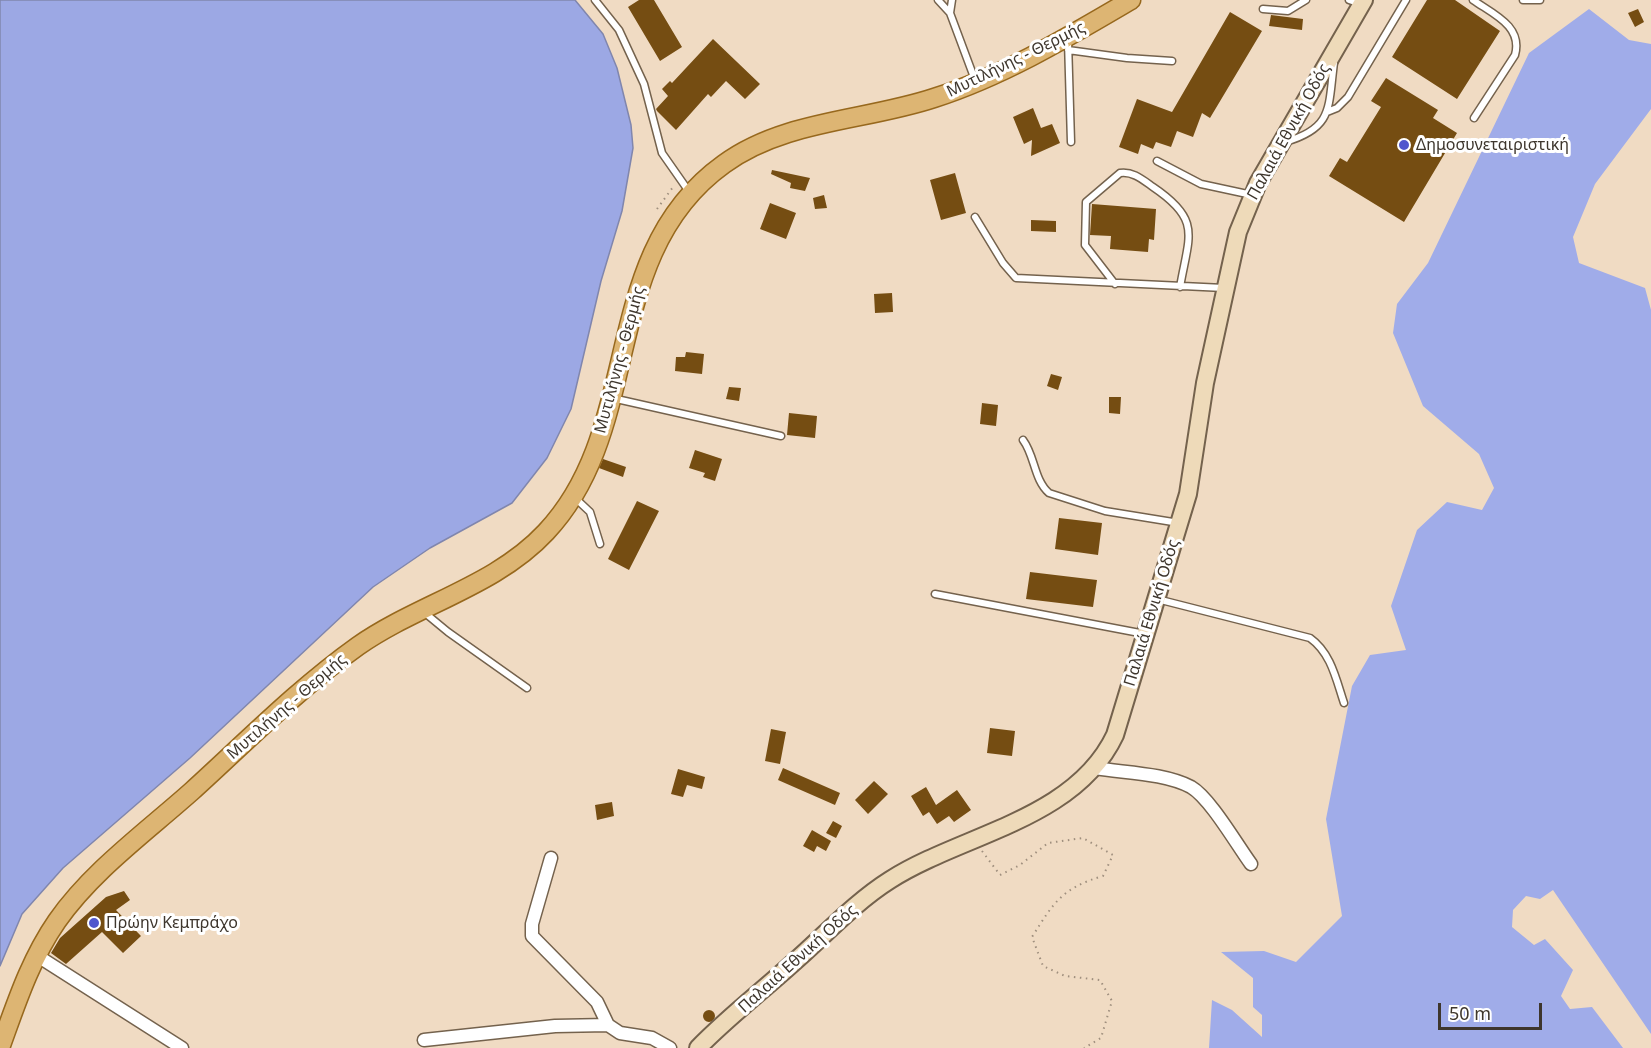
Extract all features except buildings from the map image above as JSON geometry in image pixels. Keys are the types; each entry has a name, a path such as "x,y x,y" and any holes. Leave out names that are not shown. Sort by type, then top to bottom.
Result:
{"main road":[{"name":"Μυτιλήνης - Θερμής","path":"0,1048 36,956 58,919 98,874 359,645 508,563 542,536 573,496 603,428 637,292 651,253 667,225 690,193 722,165 748,149 781,135 934,98 1068,44 1131,0"},
{"name":"Παλαιά Εθνική Οδός","path":"698,1048 890,880 975,842 1048,804 1095,768 1107,753 1116,735 1188,494 1205,384 1224,288 1238,232 1252,195 1336,48 1358,2"}],"street":[{"path":"1095,768 1161,779 1192,788 1205,800 1251,864"},
{"path":"551,858 532,924 532,936 597,1002 608,1025 620,1033 652,1038 670,1048"},
{"path":"36,956 182,1048"},
{"path":"424,1040 555,1026 608,1025"}],"lane":[{"path":"595,0 619,30 644,84 662,153 690,193"},
{"path":"938,0 950,13 975,81"},
{"path":"950,13 952,0"},
{"path":"1263,9 1288,11 1306,0"},
{"path":"1327,112 1337,108 1348,97 1406,0"},
{"path":"1473,0 1507,23 1512,29 1517,47 1474,118"},
{"path":"1523,0 1540,0"},
{"path":"1071,142 1068,44 1117,57 1172,61"},
{"path":"1281,143 1312,132 1327,112 1336,48"},
{"path":"1157,161 1201,184 1252,195"},
{"path":"1115,284 1085,244 1086,202 1120,173 1125,172 1167,196 1188,219 1189,236 1180,287"},
{"path":"975,217 1003,263 1016,278 1224,288"},
{"path":"612,398 781,436"},
{"path":"1023,440 1031,451 1042,487 1049,492 1105,511 1179,523"},
{"path":"573,496 590,512 600,544"},
{"path":"935,594 1146,634"},
{"path":"1156,599 1310,638 1321,646 1329,658 1344,703"},
{"path":"423,610 448,632 527,688"}],"path":[{"path":"657,209 680,178"},
{"path":"975,842 1000,875 1020,866 1048,843 1083,838 1113,855 1103,876 1077,884 1051,907 1032,937 1043,966 1065,976 1100,980 1112,1001 1101,1038 1084,1048"}],"shaded area":[{"path":"0,0 575,0 603,34 617,68 631,125 633,148 622,211 601,281 571,409 547,458 512,503 430,548 373,587 190,758 63,868 22,914 0,966"},
{"path":"1589,9 1629,40 1651,44 1651,109 1595,184 1573,237 1579,263 1645,288 1651,310 1651,1034 1553,890 1540,899 1526,896 1513,910 1512,927 1534,945 1545,939 1573,970 1561,996 1570,1009 1592,1007 1623,1048 1209,1048 1212,1000 1232,1010 1262,1037 1262,1015 1253,1007 1253,978 1221,952 1264,951 1296,962 1342,916 1326,819 1352,686 1370,655 1406,650 1391,606 1417,530 1447,502 1482,510 1494,488 1479,454 1423,406 1393,333 1397,304 1428,263 1529,53"}],"place":[{"name":"Δημοσυνεταιριστική","path":"1404,145"},
{"name":"Πρώην Κεμπράχο","path":"94,923"}]}
